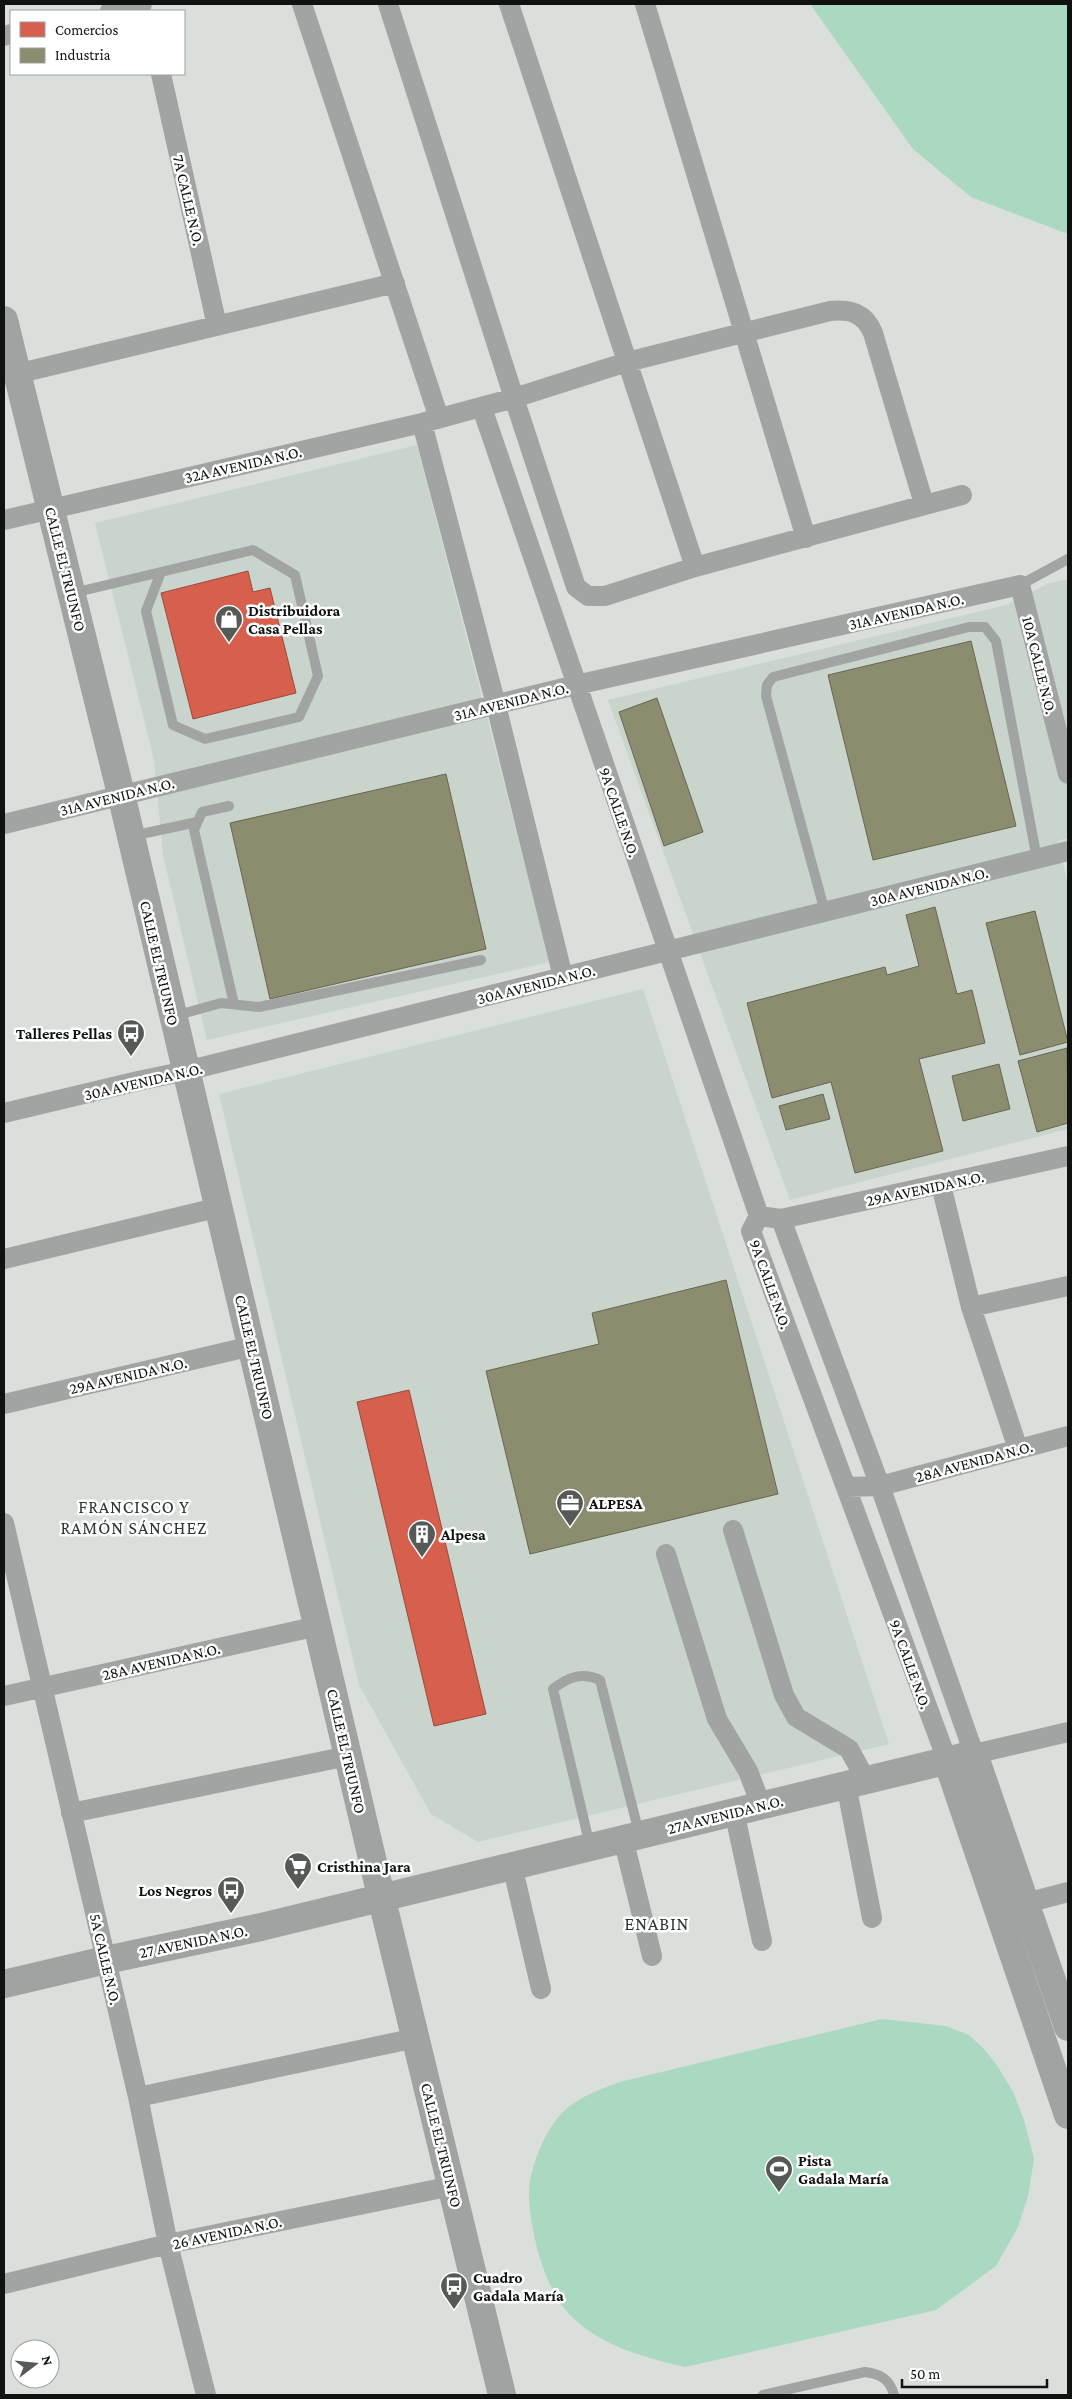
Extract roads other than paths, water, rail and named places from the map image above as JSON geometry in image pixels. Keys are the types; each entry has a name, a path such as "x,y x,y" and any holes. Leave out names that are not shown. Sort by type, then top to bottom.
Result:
{"main road":[{"name":"CALLE EL TRIUNFO","path":"4,320 121,794 220,1207 381,1896 502,2395"},
{"name":"27A AVENIDA N.O.","path":"381,1896 974,1754"},
{"name":"9A CALLE N.O.","path":"974,1754 1068,2027"},
{"name":"9A CALLE N.O.","path":"946,1760 1068,2115"},
{"name":"27 AVENIDA N.O.","path":"4,1984 261,1927 381,1896"}],"street":[{"path":"115,10 144,4"},
{"path":"302,4 394,283 431,420 496,705 563,978"},
{"path":"388,4 576,586 588,596 604,596 695,567 962,495"},
{"path":"509,4 695,567"},
{"path":"645,4 806,538"},
{"name":"7A CALLE N.O.","path":"161,75 217,326"},
{"path":"16,374 394,283"},
{"name":"32A AVENIDA N.O.","path":"4,520 482,408 627,362 842,310 855,312 868,322 924,504"},
{"name":"9A CALLE N.O.","path":"482,408 759,1216 751,1231 946,1760"},
{"name":"31A AVENIDA N.O.","path":"4,824 121,794 576,685 1020,585"},
{"name":"10A CALLE N.O.","path":"1020,585 1068,774"},
{"name":"30A AVENIDA N.O.","path":"4,1113 186,1071 668,953 1068,852"},
{"name":"29A AVENIDA N.O.","path":"781,1218 1068,1156"},
{"path":"941,1184 971,1307 1018,1449"},
{"path":"4,1259 220,1207"},
{"name":"9A CALLE N.O.","path":"759,1216 781,1218 880,1486 974,1754"},
{"path":"971,1307 1068,1286"},
{"name":"29A AVENIDA N.O.","path":"4,1404 252,1346"},
{"name":"28A AVENIDA N.O.","path":"846,1487 880,1486 1068,1436"},
{"name":"5A CALLE N.O.","path":"4,1523 138,2097 168,2244 206,2395"},
{"path":"733,1530 784,1695 796,1717 849,1749 856,1782 872,1918"},
{"path":"666,1554 717,1719 748,1771 761,1805"},
{"name":"28A AVENIDA N.O.","path":"4,1696 318,1626"},
{"name":"27A AVENIDA N.O.","path":"974,1754 1068,1732"},
{"path":"71,1813 348,1756"},
{"path":"734,1811 762,1941"},
{"path":"631,1836 652,1956"},
{"path":"512,1865 541,1989"},
{"path":"1026,1903 1068,1892"},
{"path":"138,2097 416,2038"},
{"name":"26 AVENIDA N.O.","path":"4,2284 168,2244 452,2186"}],"lane":[{"path":"72,594 161,572 253,550 295,575 318,676 298,717 205,739 173,725 146,611 161,572"},
{"path":"1020,585 1068,559"},
{"path":"825,912 766,696 766,685 773,677 959,630 985,628 996,642 1037,859"},
{"path":"229,806 202,812 194,830 234,1004"},
{"path":"130,836 197,822"},
{"path":"173,1016 221,1003 259,1007 481,960"},
{"path":"590,1846 553,1689 567,1678 590,1675 600,1680 631,1836"},
{"path":"762,2395 865,2372 878,2374 886,2379 894,2395"}],"place":[{"name":"Distribuidora Casa Pellas","path":"229,643"},
{"name":"Talleres Pellas","path":"131,1057"},
{"name":"ALPESA","path":"570,1527"},
{"name":"Alpesa","path":"422,1558"},
{"name":"Cristhina Jara","path":"298,1890"},
{"name":"Los Negros","path":"231,1914"},
{"name":"Pista Gadala María","path":"779,2193"},
{"name":"Cuadro Gadala María","path":"454,2310"}],"district":[{"name":"FRANCISCO Y RAMÓN SÁNCHEZ","path":"134,1517"},
{"name":"ENABIN","path":"657,1924"}]}
